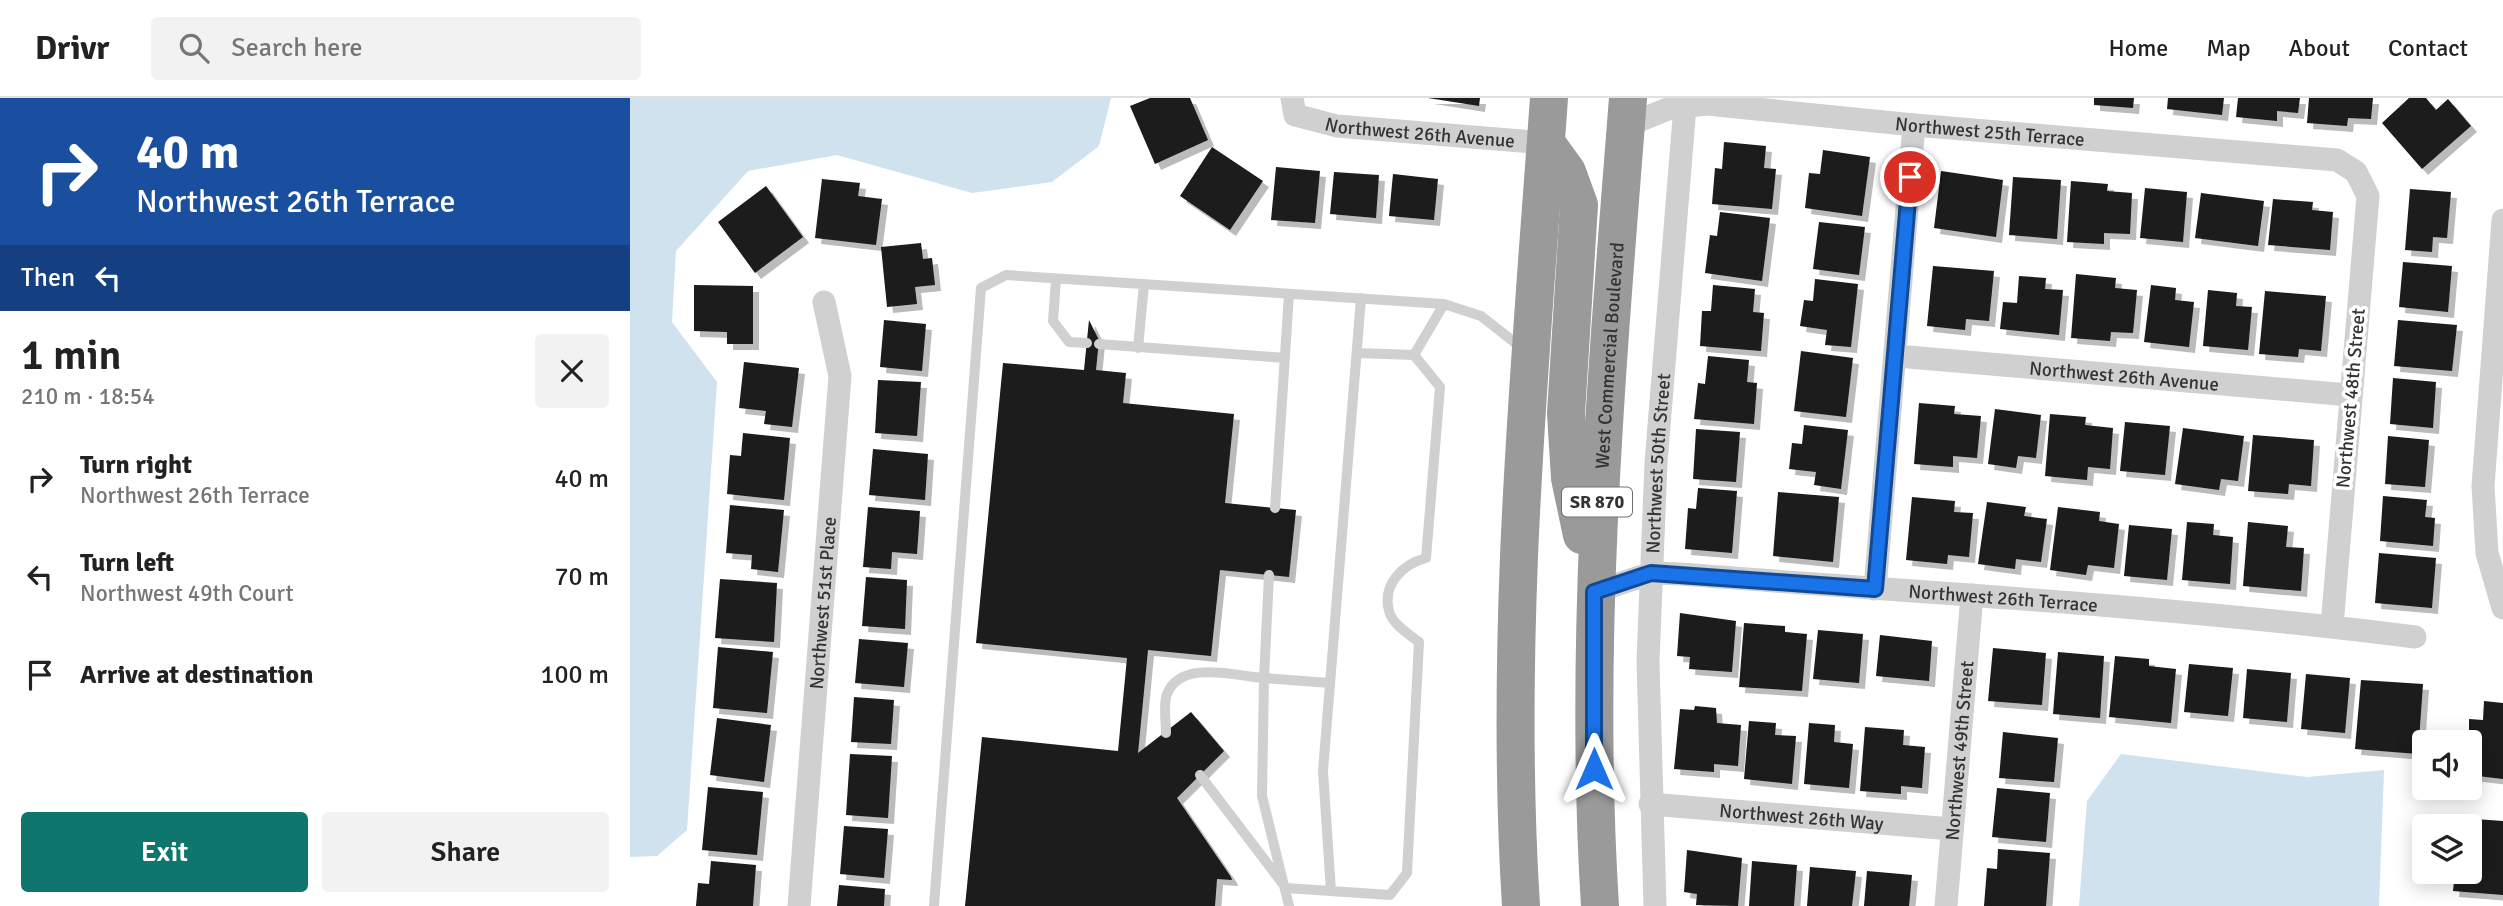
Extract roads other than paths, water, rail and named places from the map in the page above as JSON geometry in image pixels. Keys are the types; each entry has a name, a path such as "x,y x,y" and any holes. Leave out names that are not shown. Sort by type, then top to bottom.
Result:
{"highway":[{"path":"1521,906 1517,817 1516,642 1519,510 1549,98"},
{"name":"West Commercial Boulevard","path":"1600,906 1594,791 1594,592 1599,462 1627,112"},
{"path":"1546,143 1567,173 1579,205 1567,387 1567,446 1570,478 1594,592"}],"street":[{"name":"Northwest 25th Terrace","path":"1627,112 1660,111 1707,104 1914,125 2337,160 2356,172"},
{"name":"Northwest 50th Street","path":"1655,906 1648,661 1651,573 1661,397 1685,106"},
{"name":"Northwest 26th Avenue","path":"1294,107 1337,126 1546,143"},
{"path":"1875,589 1897,356 1914,125"},
{"name":"Northwest 48th Street","path":"2332,626 2349,395 2368,196 2356,172"},
{"path":"2503,220 2483,486 2487,553 2503,608"},
{"name":"Northwest 51st Place","path":"799,906 840,376 824,302"},
{"name":"Northwest 26th Avenue","path":"1897,356 2349,395"},
{"name":"Northwest 26th Terrace","path":"1594,592 1651,573 1972,595 2332,626 2415,637"},
{"name":"Northwest 49th Street","path":"1946,906 1972,595"},
{"name":"Northwest 26th Way","path":"1650,804 1952,829"}],"lane":[{"path":"934,906 981,288 1006,275 1444,304 1481,316 1529,353"},
{"path":"1055,279 1053,321 1069,342 1285,358"},
{"path":"1138,348 1144,284"},
{"path":"1275,508 1289,294"},
{"path":"1331,891 1323,771 1362,298"},
{"path":"1414,355 1444,304"},
{"path":"1200,775 1286,888 1390,895 1407,873 1419,642 1400,627 1389,612 1389,592 1396,577 1410,562 1426,558 1440,387 1414,355 1357,352"},
{"path":"1269,575 1262,796 1289,906"},
{"path":"1166,733 1166,695 1175,679 1192,672 1330,683"}],"water":[{"path":"630,98 1111,98 1099,146 1052,182 972,193 837,155 748,171 676,251 672,322 717,382 687,830 657,856 630,857"},
{"path":"2121,754 2307,777 2384,770 2379,906 2079,906 2087,801"}]}
